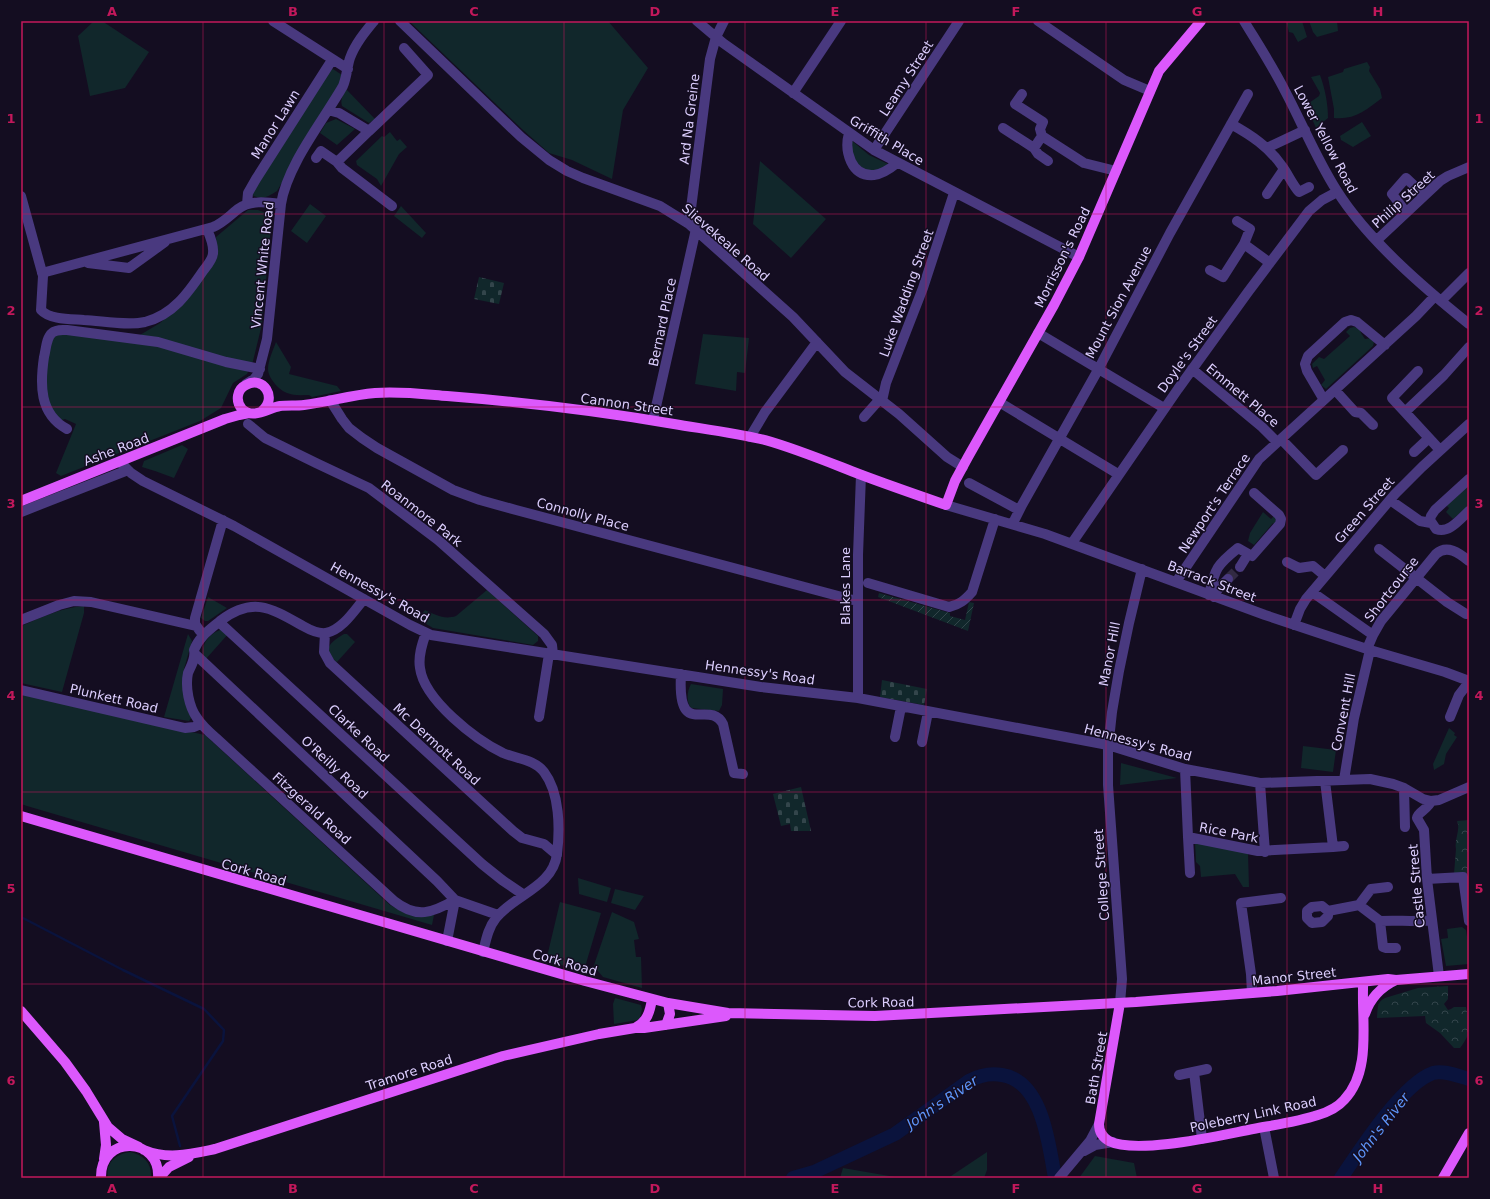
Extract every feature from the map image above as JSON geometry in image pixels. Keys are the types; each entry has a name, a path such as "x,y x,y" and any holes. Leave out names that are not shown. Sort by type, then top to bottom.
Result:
{"main road":[{"name":"Morrisson's Road","path":"946,505 963,466 1079,258 1161,68 1201,21"},
{"path":"265,389 269,397 268,404 262,411 256,414 249,413 242,408 238,397 240,391 246,384 255,383 265,389 279,401 292,406"},
{"name":"Cannon Street","path":"262,411 276,407 305,405 376,393 420,394 522,403 653,420 750,437 796,450 946,505"},
{"name":"Ashe Road","path":"220,421 234,408 238,397"},
{"name":"Ashe Road","path":"21,501 220,421 249,413"},
{"name":"Cork Road","path":"21,816 483,952 652,999 706,1010 739,1014 875,1016 1120,1003"},
{"name":"Manor Street","path":"1120,1003 1252,993 1388,979 1396,980 1469,974"},
{"path":"1363,1020 1369,1005 1380,990 1396,980"},
{"name":"Poleberry Link Road","path":"1113,1142 1129,1145 1149,1145 1202,1139 1317,1116 1337,1107 1352,1090 1362,1062 1363,987 1360,982"},
{"path":"635,1028 643,1023 648,1017 652,999"},
{"path":"666,1025 670,1014 668,1003"},
{"name":"Bath Street","path":"1099,1124 1120,1003"},
{"path":"21,1011 65,1062 81,1083 104,1120 117,1136 141,1149 152,1158 155,1163 158,1178"},
{"name":"Tramore Road","path":"141,1149 173,1156 194,1154 215,1149 496,1058 583,1037 635,1028 644,1028 739,1014"},
{"path":"101,1178 106,1145 104,1120"},
{"path":"1099,1124 1103,1137 1113,1142"},
{"path":"1443,1178 1469,1133"},
{"path":"94,1178 107,1157 116,1149 127,1146 141,1149"},
{"name":"Tramore Road","path":"158,1178 169,1167 194,1154"}],"street":[{"path":"273,21 348,69"},
{"name":"Vincent White Road","path":"246,384 256,377 260,369 269,328 280,204 284,189 290,174 344,83 351,57 356,46 374,21"},
{"name":"Slievekeale Road","path":"400,21 521,137 549,160 567,171 583,178 660,206 692,227 785,310 846,372 947,457 963,466"},
{"name":"Griffith Place","path":"697,21 716,37 874,150 1079,258"},
{"name":"Ard Na Greine","path":"692,227 708,70 716,37 724,21"},
{"path":"793,92 841,21"},
{"name":"Leamy Street","path":"874,150 959,21"},
{"path":"1038,21 1124,80 1150,91"},
{"name":"Lower Yellow Road","path":"1244,21 1276,74 1337,192 1357,219 1376,240 1438,299 1469,324"},
{"path":"337,162 428,75 404,48"},
{"name":"Manor Lawn","path":"247,204 248,193 256,179 332,60"},
{"path":"1022,94 1015,104 1043,122 1040,129 1042,136 1084,163 1116,172"},
{"name":"Mount Sion Avenue","path":"1013,523 1098,370 1161,248 1248,94"},
{"path":"330,106 369,131"},
{"path":"1232,124 1253,137 1266,148 1284,169 1293,186 1299,192 1309,187"},
{"path":"1003,128 1034,148 1038,154 1048,161"},
{"path":"1266,148 1305,130"},
{"path":"849,133 847,152 851,163 859,171 874,175 886,171 897,163"},
{"path":"1034,148 1042,136"},
{"path":"321,151 392,206"},
{"name":"Philip Street","path":"1376,240 1444,178 1469,167"},
{"path":"1267,194 1284,169"},
{"path":"1406,212 1392,194 1406,178 1424,195"},
{"name":"Doyle's Street","path":"1072,543 1164,408 1270,263 1312,209 1322,200 1337,192"},
{"name":"Luke Wadding Street","path":"881,400 886,383 929,271 954,193"},
{"path":"21,196 42,273 43,283 40,307 42,311 54,317 74,320 132,323 145,322 160,316 180,302 190,290 213,255 213,247 207,229"},
{"path":"42,273 207,229 223,222 238,209 247,204 262,202 280,204"},
{"path":"1210,270 1223,277 1244,244 1250,229 1237,221"},
{"name":"Bernard Place","path":"653,420 692,227"},
{"path":"83,262 129,268 170,239"},
{"path":"1244,244 1270,263"},
{"name":"Newport's Terrace","path":"1176,582 1211,532 1255,464 1279,440 1422,310 1438,299 1469,273"},
{"path":"1324,400 1305,364 1308,356 1345,322 1351,320 1357,322 1385,345"},
{"path":"67,429 57,422 52,415 46,404 41,388 48,340 51,333 56,330 67,330 158,342 226,362 260,369 260,376 265,389"},
{"path":"1038,333 1164,408"},
{"path":"750,437 765,412 817,342"},
{"path":"1405,412 1444,375 1469,347"},
{"name":"Emmett Place","path":"1192,369 1279,440 1316,475 1343,450"},
{"path":"1418,371 1392,398 1440,450"},
{"path":"1335,390 1355,412 1361,413 1373,425"},
{"name":"Connolly Place","path":"330,400 345,424 362,438 420,473 462,494 516,510 857,601"},
{"path":"864,417 881,400"},
{"path":"999,402 1118,474"},
{"name":"Roanmore Park","path":"248,424 265,438 369,488 438,540 544,634 552,644 551,654"},
{"name":"Green Street","path":"1294,625 1302,605 1390,500 1440,450 1469,424"},
{"path":"1414,452 1429,438"},
{"name":"Hennessy's Road","path":"120,462 128,470 148,484 222,520 426,633 445,638 762,687 858,698 1108,745 1185,769 1260,783 1370,779 1404,788 1423,799 1431,801"},
{"path":"21,512 128,470"},
{"name":"Blakes Lane","path":"858,698 858,522 861,475"},
{"path":"1431,523 1430,518 1432,514 1469,478"},
{"path":"968,483 1019,510"},
{"path":"1212,596 1217,568 1238,548 1252,556 1280,524 1281,519 1279,515 1254,493"},
{"path":"1390,500 1420,521 1431,523 1438,530 1446,530 1469,511"},
{"name":"Barrack Street","path":"946,505 1013,523 1072,543 1212,596 1294,625 1434,668 1469,682"},
{"path":"868,583 949,607 957,605 966,600 972,592 996,518"},
{"path":"222,520 195,616 196,626 204,635 232,613 242,608 256,606 270,609 316,632 325,633 334,630 344,622 364,599"},
{"path":"1379,549 1466,614"},
{"name":"Shortcourse","path":"1369,649 1373,635 1382,621 1436,554 1442,549 1449,549 1469,561"},
{"path":"1240,567 1248,554"},
{"path":"1287,562 1299,568 1313,566 1325,576"},
{"name":"Manor Hill","path":"1108,745 1122,656 1142,569"},
{"path":"1212,596 1228,579"},
{"path":"1312,592 1373,635"},
{"path":"21,620 59,605 74,601 85,602 196,626"},
{"name":"Clarke Road","path":"219,622 482,864 524,895"},
{"name":"Mc Dermott Road","path":"325,633 323,643 324,652 330,663 513,831 522,838 544,844 557,855"},
{"path":"426,633 420,656 420,671 426,684 439,703 458,722 479,739 504,753 534,763 541,769 546,775 553,791 558,811 559,830 557,855 549,875 498,915 489,928 483,952"},
{"name":"Fitzgerald Road","path":"204,635 194,650 196,655 188,675 187,686 193,711 201,724 400,905 411,911 423,912 435,910 455,900"},
{"name":"Convent Hill","path":"1344,780 1354,718 1369,649"},
{"path":"539,717 551,654"},
{"name":"O'Reilly Road","path":"196,655 431,875 455,900"},
{"path":"681,674 681,699 686,711 690,714 712,715 717,717 723,724 734,773 743,774"},
{"path":"1450,717 1459,695 1469,682"},
{"name":"Plunkett Road","path":"21,690 185,728 194,727 201,724"},
{"path":"895,737 900,707"},
{"path":"922,742 928,712"},
{"name":"College Street","path":"1108,745 1108,785 1122,979 1120,1003"},
{"name":"Rice Park","path":"1185,769 1190,873"},
{"name":"Rice Park","path":"1188,838 1252,851 1265,852 1339,846 1325,781"},
{"name":"Rice Park","path":"1260,783 1265,852"},
{"path":"1431,801 1439,800 1469,787"},
{"path":"1404,788 1405,827"},
{"name":"Castle Street","path":"1431,801 1430,805 1417,816 1418,821 1424,830 1427,879 1439,976"},
{"path":"1427,879 1463,877 1469,920"},
{"path":"1328,911 1359,905 1371,889 1388,887"},
{"path":"1252,993 1251,974 1240,903 1281,898"},
{"path":"448,941 455,900 498,915"},
{"path":"1359,905 1380,921 1397,920 1417,922 1432,920"},
{"path":"1380,921 1383,947 1396,948"},
{"path":"1179,1075 1207,1069"},
{"path":"1194,1072 1202,1139"},
{"name":"Bath Street","path":"1060,1178 1093,1136 1099,1124"},
{"path":"1264,1127 1274,1178"},
{"path":"1080,1154 1092,1146 1113,1142"}],"green space":[{"path":"94,21 102,21 149,52 125,88 90,96 78,36"},
{"path":"409,21 608,21 648,68 623,110 612,179 572,160 549,153"},
{"path":"1286,21 1302,21 1307,37 1298,42 1293,33 1289,32"},
{"path":"1309,21 1337,21 1338,31 1317,37 1313,32"},
{"path":"1367,62 1370,67 1369,71 1380,89 1382,98 1354,116 1334,118 1334,109 1328,77 1343,72 1344,69"},
{"path":"333,69 342,75 341,81 277,191 262,198 252,195 252,189 329,71"},
{"path":"1320,75 1326,96 1328,118 1316,128 1306,105 1319,96 1320,93 1311,77"},
{"path":"346,89 375,119 369,123 342,106 342,99"},
{"path":"336,119 355,129 337,145 320,133 326,123"},
{"path":"1362,122 1371,136 1353,147 1341,140 1340,136"},
{"path":"390,132 397,141 400,139 407,147 399,154 381,186 377,179 357,165 356,161 382,136 384,137"},
{"path":"851,140 869,155 890,165 874,170 863,169 858,166 852,157"},
{"path":"760,161 826,219 791,258 753,224"},
{"path":"310,204 326,216 307,243 291,231"},
{"path":"401,206 426,233 422,238 394,216"},
{"path":"248,210 258,210 272,215 262,324 253,361 247,374 233,383 221,408 200,421 61,476 56,473 76,424 65,419 59,421 47,402 42,376 53,338 60,333 130,341 160,323 192,294 217,256 216,237"},
{"path":"479,277 504,283 499,304 474,299"},
{"path":"1354,327 1360,329 1365,339 1371,338 1374,342 1373,346 1326,389 1321,385 1325,380 1317,366 1313,368 1312,364 1319,357 1324,359 1350,336 1346,332 1350,328"},
{"path":"703,334 749,338 745,373 737,372 736,391 695,384"},
{"path":"276,342 291,367 289,374 337,386 341,391 312,397 309,395 290,394 281,389 274,383 268,372 268,366"},
{"path":"182,445 188,449 174,478 142,467 144,461"},
{"path":"1469,483 1469,506 1453,519 1446,512 1449,508 1446,505"},
{"path":"1263,512 1271,519 1275,515 1277,518 1275,525 1273,523 1254,545 1248,541 1250,533"},
{"path":"487,590 538,636 538,641 533,645 433,628 418,619 425,610 444,617 456,616"},
{"path":"879,593 950,613 950,616 965,620 969,602 974,603 968,631 878,597"},
{"path":"208,597 227,608 208,621 205,621 201,618"},
{"path":"84,606 84,613 62,692 21,683 21,626 59,611"},
{"path":"220,630 224,630 229,633 205,660 203,651 205,642 208,638"},
{"path":"188,634 192,641 184,669 183,682 191,718 189,721 164,717"},
{"path":"344,634 347,634 355,642 337,662 329,654 329,646"},
{"path":"882,680 927,689 924,705 880,697"},
{"path":"691,684 723,689 722,705 719,711 691,708 688,702 688,696"},
{"path":"21,694 205,735 390,905 407,914 434,915 432,925 21,804"},
{"path":"1449,728 1457,737 1446,754 1444,764 1434,770 1433,764"},
{"path":"1303,746 1336,750 1333,772 1301,768"},
{"path":"1121,763 1177,778 1120,785"},
{"path":"801,787 811,831 791,831 790,824 781,826 773,794"},
{"path":"1469,820 1469,873 1454,874 1458,828 1457,821"},
{"path":"1195,842 1248,853 1249,887 1243,887 1235,874 1201,877 1200,866 1196,862"},
{"path":"578,878 611,888 607,902 579,894"},
{"path":"615,889 644,896 635,910 611,903"},
{"path":"560,902 601,913 585,967 582,967 580,970 546,961"},
{"path":"612,912 634,922 639,939 634,940 636,957 641,957 642,988 603,977 593,968"},
{"path":"1462,927 1466,930 1469,949 1469,964 1446,966 1441,939 1448,938 1447,929"},
{"path":"1448,986 1448,999 1444,1004 1448,1010 1454,1007 1466,1007 1469,1020 1469,1033 1460,1048 1454,1048 1440,1033 1426,1023 1425,1016 1377,1018 1379,1004 1385,998 1418,988"},
{"path":"615,998 641,1005 642,1009 640,1018 638,1020 614,1024 613,1004"},
{"path":"130,1152 139,1155 146,1160 150,1168 151,1178 108,1178 108,1168 113,1160 120,1155"},
{"path":"987,1152 987,1170 984,1178 948,1178"},
{"path":"1095,1156 1134,1163 1137,1178 1079,1178"},
{"path":"843,1168 901,1178 840,1178"}],"waterway":[{"path":"21,917 123,970 204,1009 224,1030 223,1041 172,1116 180,1146"},
{"name":"John's River","path":"1341,1178 1382,1119 1408,1090 1421,1080 1437,1072 1469,1079"},
{"name":"John's River","path":"793,1178 814,1172 895,1134 969,1081 989,1074 1002,1075 1016,1080 1027,1089 1042,1117 1055,1178"}],"tunnel":[{"path":"1228,579 1240,567"}]}
